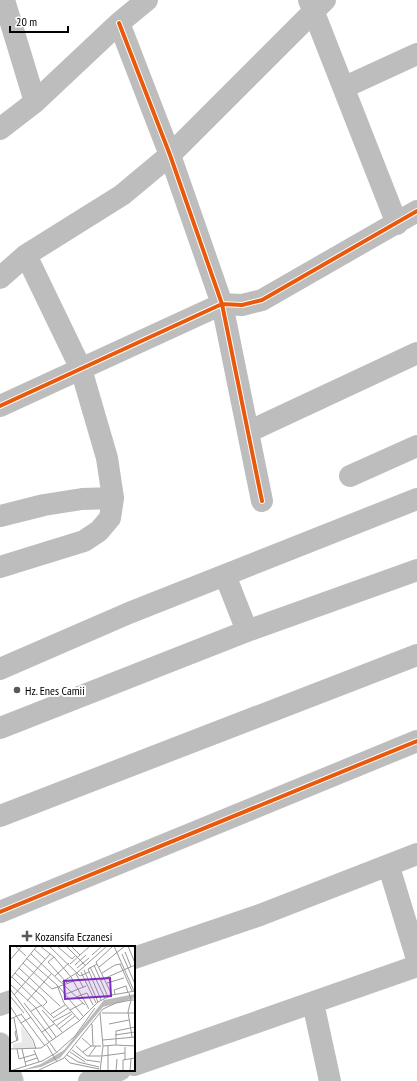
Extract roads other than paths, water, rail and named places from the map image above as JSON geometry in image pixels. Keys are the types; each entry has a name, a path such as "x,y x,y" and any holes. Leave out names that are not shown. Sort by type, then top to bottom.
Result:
{"street":[{"path":"4,0 35,102"},
{"path":"0,129 35,102 119,22 147,0"},
{"path":"0,278 26,255 122,195 170,155 316,4 345,87 397,224"},
{"path":"119,22 170,155 222,304 262,502"},
{"path":"345,87 417,54"},
{"path":"0,406 222,304 242,305 262,300 417,212"},
{"path":"0,567 84,540 99,531 110,518 113,498 107,458 81,368 26,255"},
{"path":"248,432 417,353"},
{"path":"350,476 417,446"},
{"path":"0,516 44,505 82,498 113,498"},
{"path":"0,669 129,613 417,499"},
{"path":"0,728 247,631 417,570"},
{"path":"225,575 247,631"},
{"path":"0,816 417,655"},
{"path":"0,912 417,741"},
{"path":"135,958 260,915 417,854"},
{"path":"389,866 417,959"},
{"path":"135,1065 417,966"},
{"path":"0,1005 10,1001"},
{"path":"313,1003 330,1081"},
{"path":"0,1044 12,1081"},
{"path":"89,1081 117,1071"}],"place":[{"name":"Hz. Enes Camii","path":"17,690"},
{"name":"Kozansifa Eczanesi","path":"27,936"}]}
